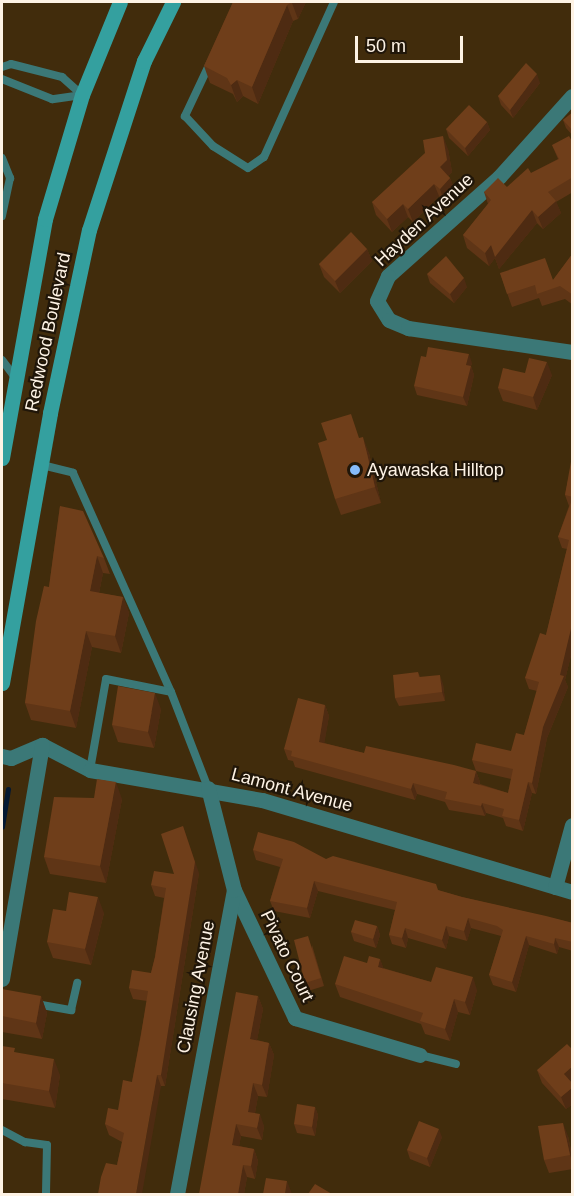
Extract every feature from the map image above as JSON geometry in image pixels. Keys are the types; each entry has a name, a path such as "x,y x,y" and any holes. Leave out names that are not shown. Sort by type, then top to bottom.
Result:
{"main road":[{"name":"Redwood Boulevard","path":"2,459 45,219 82,95 120,2"},
{"name":"Redwood Boulevard","path":"2,683 42,465 89,230 144,61 174,2"}],"street":[{"name":"Hayden Avenue","path":"573,96 499,177 388,276 376,301 389,321 408,328 573,352"},
{"name":"Lamont Avenue","path":"42,745 90,770 208,788 262,800 573,892"},
{"path":"2,756 11,758 42,745"},
{"path":"4,983 42,745"},
{"name":"Clausing Avenue","path":"177,1194 234,890 208,788"},
{"path":"555,887 573,825"},
{"name":"Pivato Court","path":"234,890 295,1018 420,1055"}],"lane":[{"path":"214,54 185,116 213,146 248,168 264,156 334,2"},
{"path":"2,67 11,64 62,77 82,95"},
{"path":"2,79 52,99 82,95"},
{"path":"2,158 10,178 2,216"},
{"path":"2,360 16,378"},
{"path":"42,465 73,472 171,692 208,788"},
{"path":"90,770 106,679 171,692"},
{"path":"30,1003 71,1010 77,983"},
{"path":"420,1055 456,1064"},
{"path":"2,1131 25,1142 46,1145 49,1176 46,1194"}],"building":[{"path":"233,2 292,2 287,5 252,87 237,80 231,85 227,78 204,66"},
{"path":"526,63 537,74 510,110 498,96"},
{"path":"469,105 487,122 465,148 446,129"},
{"path":"573,112 573,131 563,120"},
{"path":"443,136 447,160 440,167 450,178 440,189 434,184 408,209 403,204 387,219 372,202 425,153 423,140"},
{"path":"569,136 573,143 573,177 548,192 556,201 538,217 532,210 495,257 491,245 485,253 463,235 491,200 484,192 498,178 507,187 528,168 531,173 559,159 552,145"},
{"path":"351,232 367,249 335,281 319,264"},
{"path":"573,253 573,295 560,286 537,294 535,285 507,294 500,273 545,258 553,280"},
{"path":"446,256 464,278 450,294 427,274"},
{"path":"428,347 469,354 466,365 471,366 463,397 414,386 421,356 426,357"},
{"path":"529,358 547,362 533,397 498,388 503,368 525,373"},
{"path":"351,414 359,438 363,437 375,487 335,499 318,443 327,440 321,423"},
{"path":"573,456 573,497 565,495"},
{"path":"573,497 573,620 560,675 564,676 543,727 532,783 528,782 519,820 502,816 504,809 482,803 481,806 445,799 447,792 413,783 411,789 291,756 292,751 284,749 298,698 325,705 319,742 364,753 366,746 454,765 476,771 473,783 508,793 513,769 472,760 476,743 511,751 516,733 524,735 539,682 525,678 540,633 546,635 569,540 558,537"},
{"path":"60,506 83,511 104,558 97,556 90,591 123,597 115,636 86,631 70,711 25,703 36,621 44,586 49,587"},
{"path":"418,672 419,677 440,675 442,692 395,698 393,675"},
{"path":"118,686 155,693 148,732 112,725"},
{"path":"97,779 116,782 100,866 44,857 54,797 94,798"},
{"path":"183,826 195,862 161,1075 157,1075 136,1194 98,1194 106,1163 117,1165 124,1133 105,1124 108,1108 118,1110 123,1080 132,1082 148,991 129,988 132,970 151,973 155,957 166,888 151,885 154,871 174,874 161,834"},
{"path":"258,832 294,842 326,859 333,856 436,884 438,890 462,897 573,923 573,942 555,938 554,944 526,936 512,982 489,975 503,930 497,926 468,918 464,931 446,926 442,940 405,928 402,938 389,935 397,902 314,881 307,908 270,901 283,859 253,850"},
{"path":"69,892 98,897 85,949 47,942 53,909 66,911"},
{"path":"355,920 377,926 373,939 351,932"},
{"path":"308,936 321,978 305,983 294,940"},
{"path":"344,956 367,963 369,956 380,959 378,967 431,982 436,967 473,977 465,1002 454,999 445,1029 420,1021 423,1013 335,984"},
{"path":"2,989 41,996 36,1023 2,1016"},
{"path":"236,992 258,996 250,1039 269,1043 262,1085 253,1083 248,1112 260,1114 257,1128 236,1124 232,1145 254,1149 251,1166 243,1165 238,1194 199,1194"},
{"path":"567,1044 573,1050 573,1066 564,1074 573,1087 561,1097 537,1070"},
{"path":"2,1046 15,1048 14,1052 54,1059 49,1091 2,1083"},
{"path":"297,1104 315,1107 312,1127 294,1124"},
{"path":"419,1121 439,1129 427,1158 407,1150"},
{"path":"563,1123 570,1155 544,1160 538,1126"},
{"path":"266,1178 287,1181 285,1194 263,1194"},
{"path":"315,1184 332,1194 308,1194"}],"waterway":[{"path":"2,827 8,789"}],"place":[{"name":"Ayawaska Hilltop","path":"355,470"}]}
